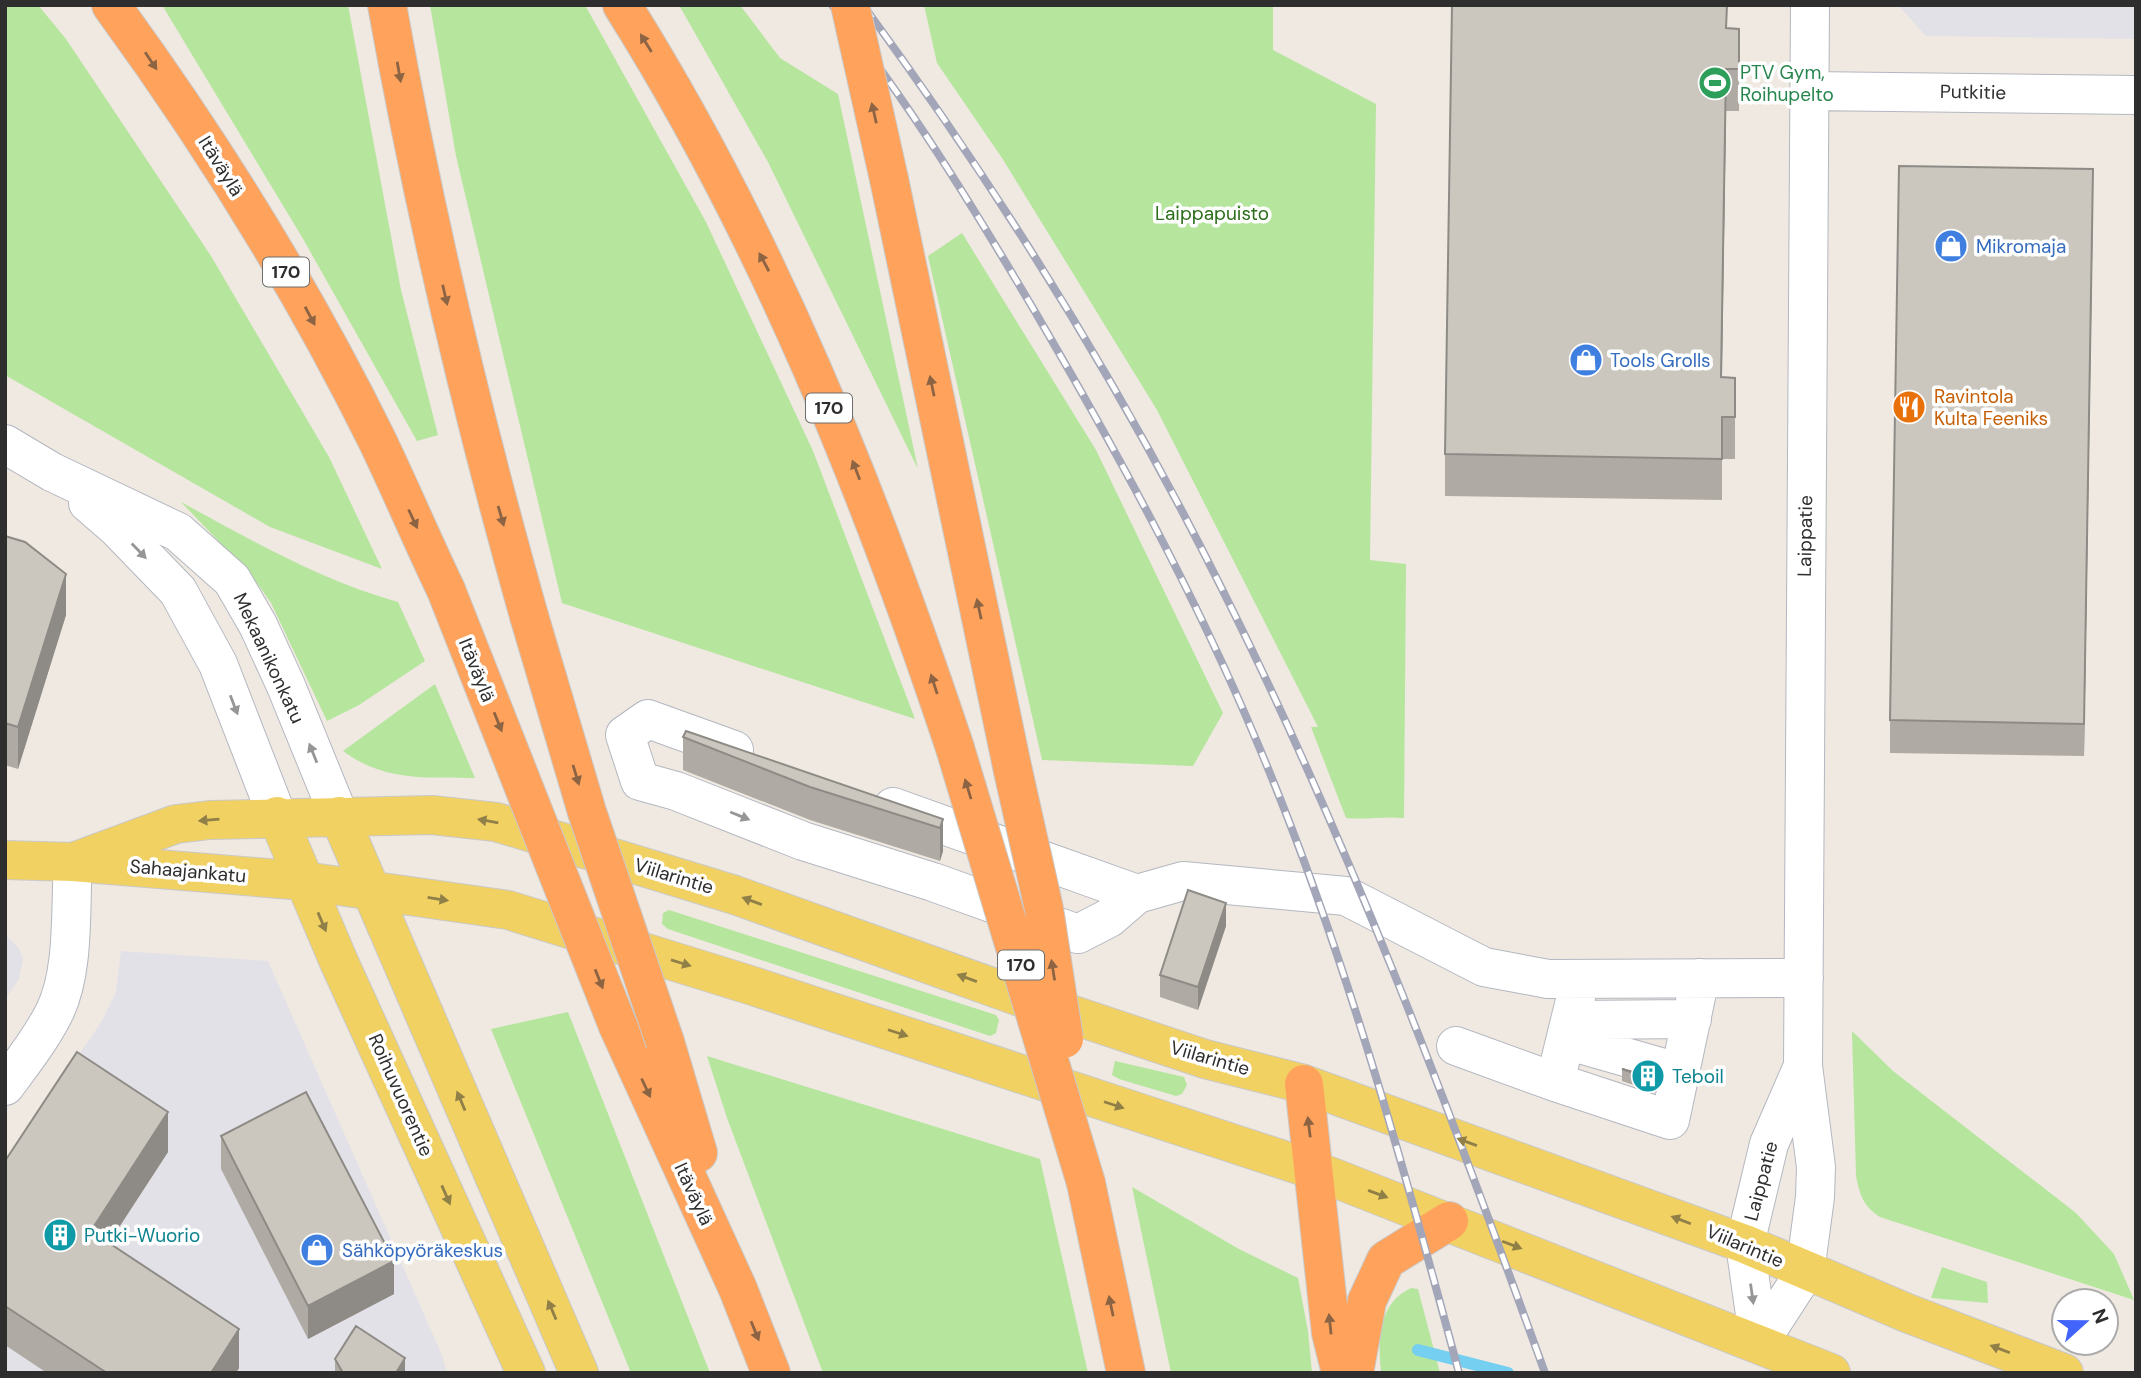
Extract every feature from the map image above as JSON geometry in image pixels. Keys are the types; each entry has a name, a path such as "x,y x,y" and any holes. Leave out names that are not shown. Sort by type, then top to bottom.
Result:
{"highway":[{"name":"Itäväylä","path":"111,5 219,161 295,287 376,439 446,590 618,1026 738,1289 771,1373"},
{"path":"387,5 412,149 456,341 529,615 587,812 665,1042 738,1289"},
{"name":"170","path":"622,5 670,81 776,284 848,449 898,579 955,748 1086,1183 1126,1373"},
{"path":"850,5 1044,909 1086,1183"},
{"path":"1304,1084 1331,1333 1341,1373"},
{"path":"1354,1373 1367,1301 1386,1260 1448,1220"}],"main road":[{"name":"Viilarintie","path":"277,816 432,815 496,822 735,895 1031,1001 1205,1059 1304,1084 1745,1244 1805,1272 2064,1373"},
{"name":"Sahaajankatu","path":"73,862 176,824 277,816"},
{"name":"Roihuvuorentie","path":"277,816 526,1373"},
{"path":"339,816 579,1373"},
{"name":"Sahaajankatu","path":"5,860 73,862 371,888"},
{"path":"371,888 508,910 753,986 1314,1170 1448,1220 1832,1373"}],"street":[{"name":"Laippatie","path":"1759,1343 1805,1272 1815,1197 1816,1167 1803,1066 1810,5"},
{"name":"Putkitie","path":"1810,90 2136,95"},
{"name":"Mekaanikonkatu","path":"5,444 52,472 178,533 232,580 258,625 286,686 339,816"},
{"name":"Mekaanikonkatu","path":"52,472 118,529 178,591 214,653 277,816"},
{"path":"762,760 648,719 625,736 640,781 676,791 803,841 933,882 1078,934 1109,918 1137,894 1184,881 1346,896 1484,967 1548,979 1804,978"},
{"path":"866,797 1137,894"},
{"path":"5,1086 54,1014 61,995 67,971 73,862"},
{"path":"1456,1046 1670,1120 1700,978"},
{"path":"1555,1082 1580,980"},
{"path":"1568,1030 1692,1019"},
{"path":"1568,1030 1681,1073"},
{"name":"Laippatie","path":"1759,1343 1745,1244 1769,1144 1803,1066"}],"shaded area":[{"path":"1898,5 2136,5 2136,39 1926,36"},
{"path":"5,935 19,948 23,960 19,979 5,999"},
{"path":"121,951 268,961 442,1355 447,1373 5,1373 5,1162 102,1021 116,992"}],"green space":[{"path":"5,5 38,5 66,39 211,256 329,457 382,569 270,527 5,375"},
{"path":"162,5 348,5 401,290 438,435 417,441 302,237"},
{"path":"430,5 585,5 706,222 813,451 915,719 562,603 456,156"},
{"path":"679,5 740,5 780,58 838,94 918,469 768,162"},
{"name":"Laippapuisto","path":"924,5 1273,5 1273,50 1376,104 1370,560 1406,564 1404,818 1346,818 1311,727 1318,727 1157,410 1002,158 937,63"},
{"path":"962,233 1096,450 1223,713 1193,766 1042,760 928,256"},
{"path":"181,502 314,571 398,602 425,661 359,705 327,721 271,603 252,576"},
{"path":"435,684 475,778 422,777 390,773 359,761 343,751"},
{"path":"669,910 996,1015 999,1020 996,1033 990,1036 668,929 662,924 663,913"},
{"path":"568,1012 710,1373 631,1373 491,1029"},
{"path":"1852,1031 1893,1071 2076,1213 2114,1254 2134,1300 2120,1295 2120,1287 2094,1287 1880,1217 1866,1204 1856,1176"},
{"path":"707,1056 1040,1159 1088,1373 823,1373 727,1118"},
{"path":"1115,1061 1184,1077 1187,1085 1182,1094 1176,1096 1119,1079 1112,1075"},
{"path":"1132,1187 1239,1249 1298,1278 1308,1331 1312,1373 1171,1373"},
{"path":"1942,1267 1987,1282 1988,1303 1931,1298"},
{"path":"1411,1288 1418,1289 1440,1373 1381,1373 1382,1324 1392,1304"}],"building":[{"path":"1452,5 1727,5 1726,28 1739,29 1739,69 1726,69 1721,377 1735,378 1735,417 1722,417 1722,459 1445,454"},
{"path":"1899,166 2093,169 2084,724 1890,720"},
{"path":"5,536 25,542 66,574 18,727 5,723"},
{"path":"686,731 943,819 940,828 810,787 683,737"},
{"path":"1188,890 1226,903 1198,987 1160,975"},
{"name":"Putki-Wuorio","path":"77,1052 168,1112 91,1231 239,1329 211,1373 107,1373 5,1306 5,1161"},
{"path":"1622,1069 1654,1077 1654,1080"},
{"name":"Sähköpyöräkeskus","path":"306,1092 394,1261 308,1306 221,1136"},
{"path":"356,1326 405,1358 396,1373 343,1373 335,1359"}],"waterway":[{"path":"1418,1350 1508,1373"}],"railway":[{"path":"832,5 887,78 938,154 1034,310 1153,522 1233,686 1288,819 1344,975 1393,1133 1459,1373"},
{"path":"863,5 962,145 1055,289 1142,437 1222,589 1313,781 1355,878 1434,1075 1545,1373"}],"place":[{"name":"PTV Gym, Roihupelto","path":"1715,83"},
{"name":"Mikromaja","path":"1951,246"},
{"name":"Tools Grolls","path":"1586,360"},
{"name":"Ravintola Kulta Feeniks","path":"1909,407"},
{"name":"Teboil","path":"1648,1076"},
{"name":"Putki-Wuorio","path":"60,1235"},
{"name":"Sähköpyöräkeskus","path":"317,1250"}]}
